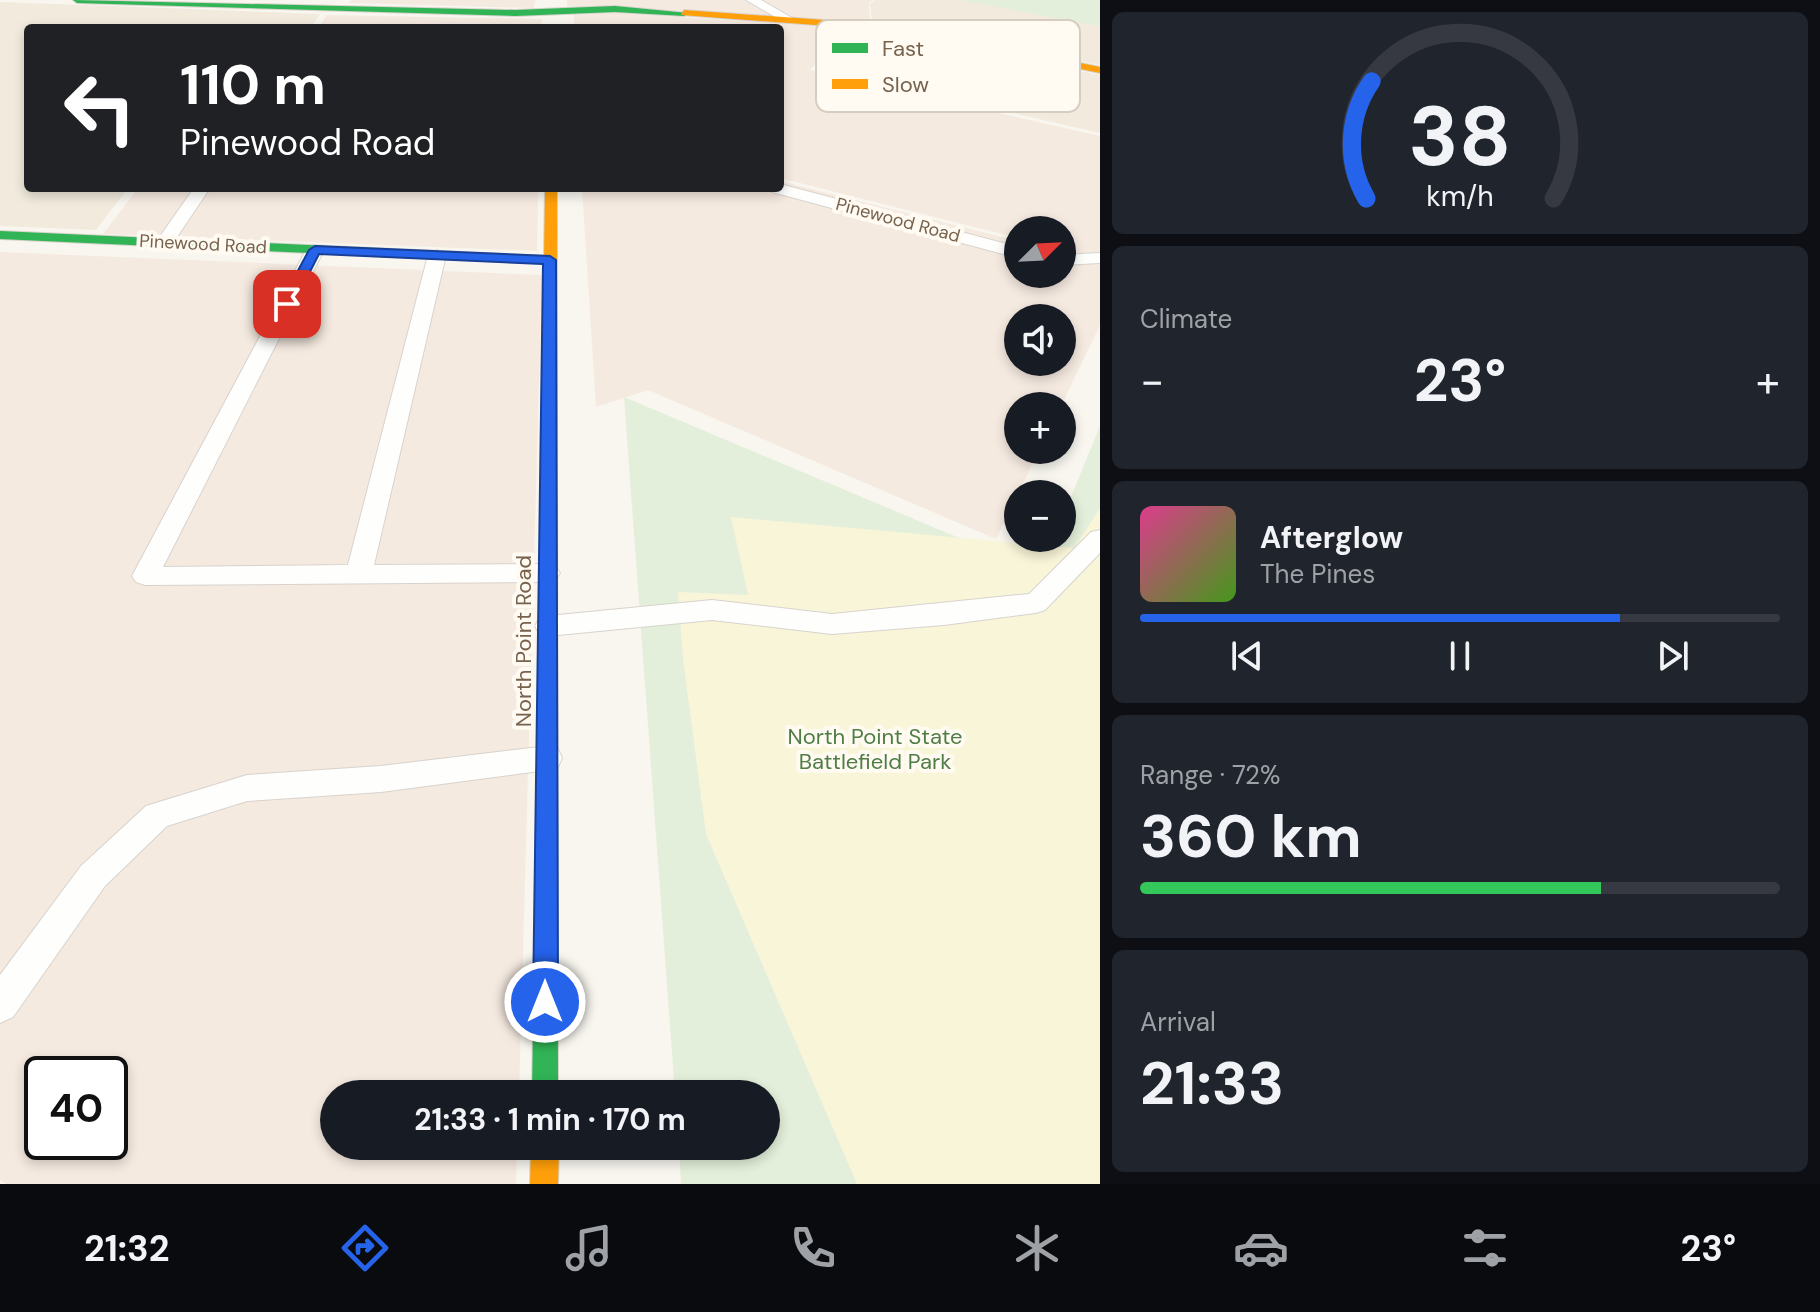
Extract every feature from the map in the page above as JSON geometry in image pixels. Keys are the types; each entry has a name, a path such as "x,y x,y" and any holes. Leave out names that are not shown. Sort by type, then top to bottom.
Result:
{"street":[{"path":"77,0 403,5 554,13 615,9 816,21"},
{"path":"1080,66 1100,70"},
{"name":"North Point Road","path":"545,1080 551,192"},
{"name":"Pinewood Road","path":"0,235 550,260"},
{"path":"544,1184 545,1160"}],"lane":[{"path":"752,0 788,19"},
{"name":"Pinewood Road","path":"784,190 1004,249"},
{"path":"165,242 199,192"},
{"path":"315,250 145,576 547,573"},
{"path":"359,574 437,255"},
{"path":"1076,259 1100,258"},
{"path":"548,626 712,610 832,624 944,615 1036,603 1100,538"},
{"path":"0,1005 93,876 157,816 247,788 381,779 547,758"}],"shaded area":[{"path":"351,0 536,0 533,8 349,3"},
{"path":"567,0 873,0 869,3 870,20 567,6"},
{"path":"875,0 960,0 1072,20 872,20 870,4"},
{"path":"0,2 320,14 313,24 24,24 24,192 125,192 96,230 0,226"},
{"path":"616,13 816,26 816,64 810,70 816,71 816,112 995,112 1100,136 1100,258 1076,252 1076,216 1004,216 1004,234 784,179 784,24 574,24 574,15"},
{"path":"327,15 542,19 541,24 321,24"},
{"path":"1080,21 1100,25 1100,65 1080,61"},
{"path":"1080,71 1100,75 1100,133 1008,112 1080,112"},
{"path":"784,182 1004,237 1004,288 1076,288 1076,256 1100,262 1100,325 1076,375 1076,304 1004,304 1004,376 1075,376 1068,392 1004,392 1004,464 1032,464 1025,480 1004,480 1004,522 996,539 648,390 596,407 582,192 784,192"},
{"path":"135,192 538,192 537,251 103,234"},
{"path":"0,252 542,275 519,1080 320,1080 320,1160 517,1160 516,1184 6,1184 0,1180"}],"green space":[{"path":"959,0 1100,0 1100,26"},
{"name":"North Point State Battlefield Park","path":"624,397 1040,572 1048,552 1076,552 1076,485 1100,426 1100,1184 681,1184 680,1160 780,1160 780,1080 674,1080"}],"sand":[{"name":"North Point State Battlefield Park","path":"1100,508 1100,1184 857,1184 706,834 683,659 678,592 748,595 731,517 1004,542 1004,552 1076,552 1076,545"}],"traffic: fast":[{"path":"77,0 515,13 615,9 684,13"},
{"path":"0,235 550,260"},
{"path":"545,1080 549,470"}],"traffic: slow":[{"path":"684,13 816,22"},
{"path":"1080,66 1100,70"},
{"path":"549,470 551,192"},
{"path":"544,1184 545,1160"}],"route":[{"path":"287,304 315,250 550,260 545,1002"}]}
